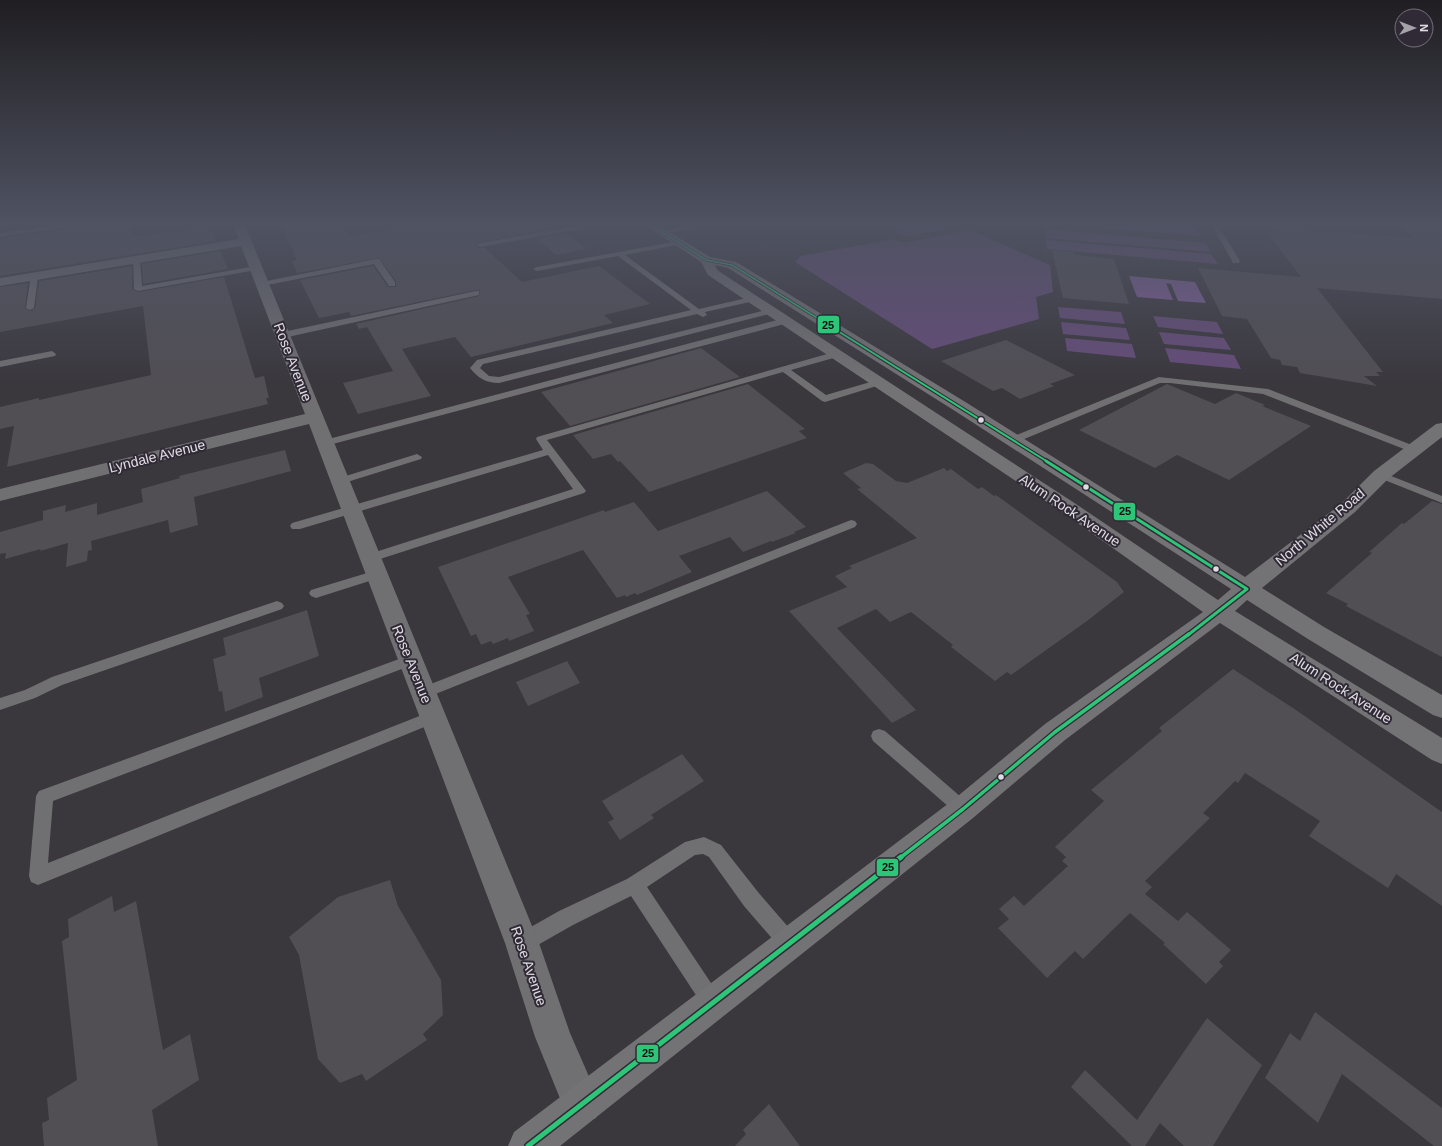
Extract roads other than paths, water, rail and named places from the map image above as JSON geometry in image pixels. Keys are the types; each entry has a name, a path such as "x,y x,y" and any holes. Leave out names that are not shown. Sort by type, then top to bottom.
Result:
{"main road":[{"name":"Alum Rock Avenue","path":"721,278 877,383 1069,508 1219,612 1274,645 1442,752"},
{"name":"Alum Rock Avenue","path":"753,278 1013,440 1316,633 1442,708"},
{"path":"751,299 758,298 774,303 794,304"},
{"name":"North White Road","path":"528,1146 963,809 1055,732 1219,612 1268,570 1348,508 1381,475 1442,428"}],"street":[{"path":"0,282 24,278"},
{"name":"Rose Avenue","path":"260,278 522,943 553,1036 582,1104"},
{"name":"Lyndale Avenue","path":"0,495 315,416"}],"lane":[{"path":"30,308 34,278"},
{"path":"137,278 138,289 236,278"},
{"path":"388,278 392,284"},
{"path":"653,278 717,324"},
{"path":"283,335 476,293"},
{"path":"751,299 480,362 475,368 483,378 491,381 499,380 770,311"},
{"path":"325,443 785,321"},
{"path":"0,364 52,354"},
{"path":"316,593 373,566 580,491 541,439 834,354"},
{"path":"784,369 824,399 877,383"},
{"path":"1013,440 1158,380 1170,380 1265,391 1413,449"},
{"path":"296,526 550,451"},
{"path":"340,481 417,457"},
{"path":"1381,475 1442,500"},
{"path":"423,693 851,524"},
{"path":"0,704 30,694 57,681 277,606"},
{"path":"410,660 45,796 38,876 433,717"},
{"path":"879,736 963,809"},
{"path":"522,943 566,918 634,885 692,848 704,846 714,851 751,900 789,943"},
{"path":"634,885 712,1002"}]}
